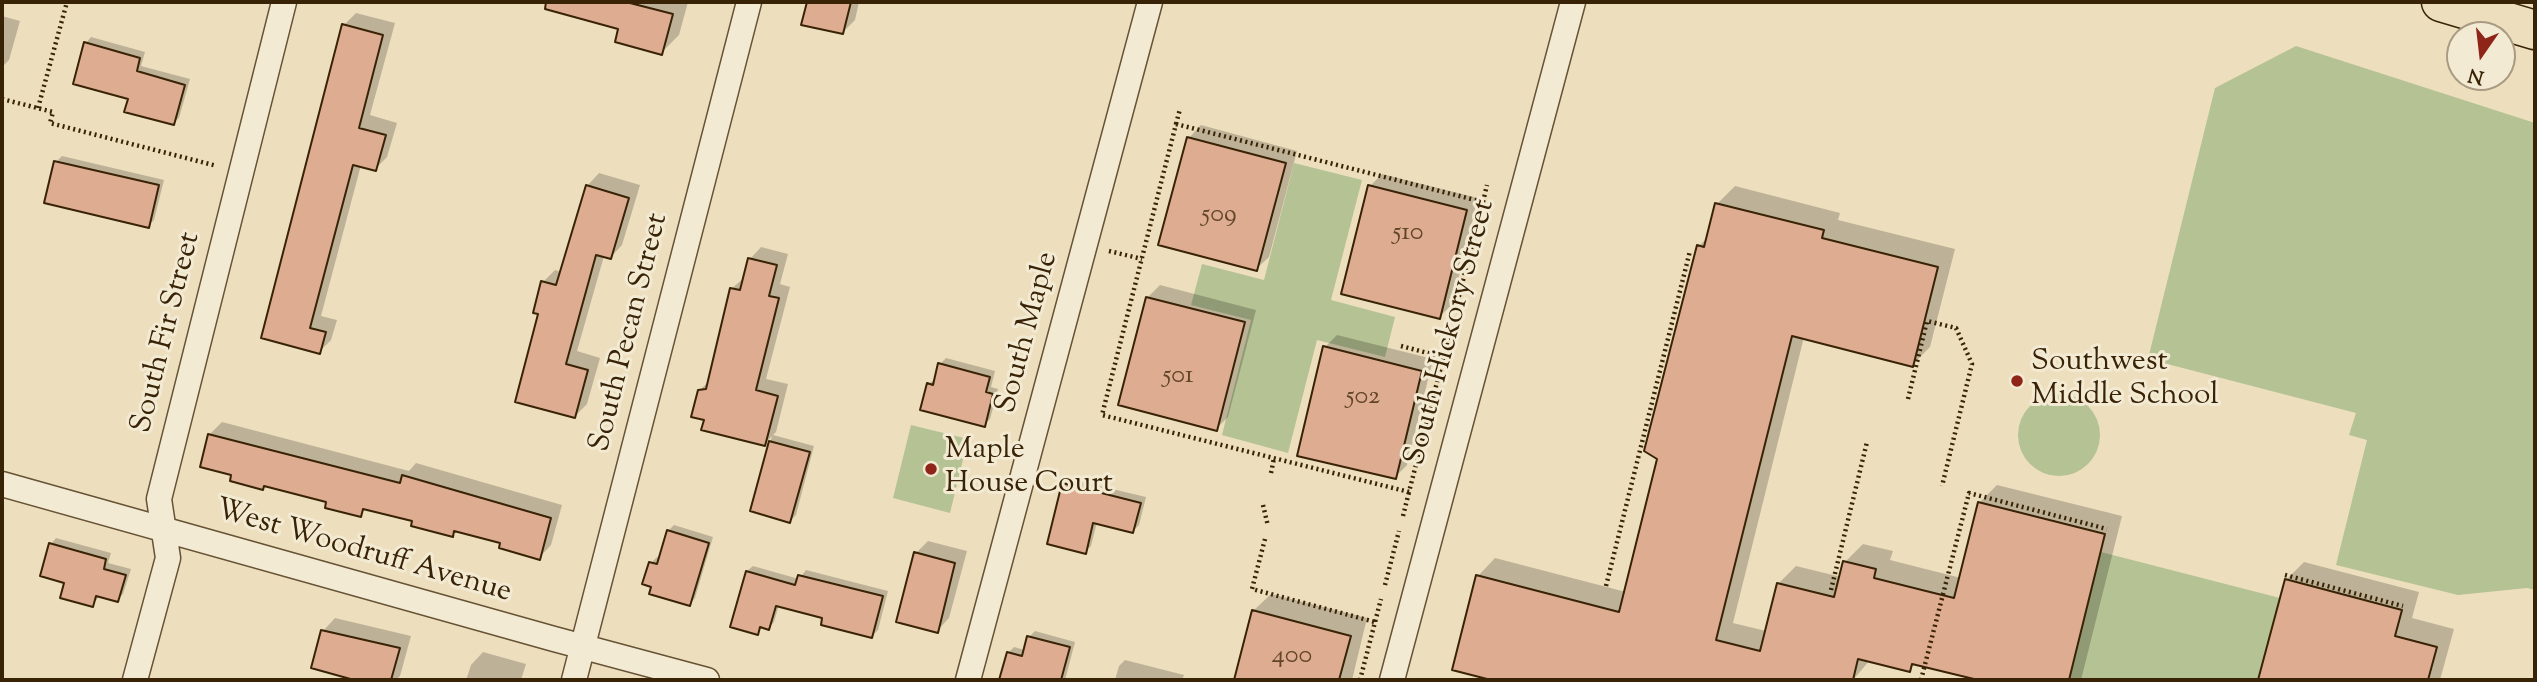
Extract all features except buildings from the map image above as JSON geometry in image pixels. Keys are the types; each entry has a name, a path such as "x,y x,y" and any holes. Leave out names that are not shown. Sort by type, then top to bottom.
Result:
{"main road":[{"path":"2441,2 2535,30"}],"street":[{"name":"South Fir Street","path":"135,680 167,558 159,499 284,2"},
{"name":"South Pecan Street","path":"574,680 749,2"},
{"name":"South Maple","path":"968,680 1150,2"},
{"name":"South Hickory Street","path":"1392,680 1573,2"},
{"name":"West Woodruff Avenue","path":"2,484 707,680"}],"path":[{"path":"38,108 67,2"},
{"path":"2,99 52,112 50,123 241,172"},
{"path":"1180,109 1102,415 1409,492"},
{"path":"1176,124 1483,202"},
{"path":"1403,516 1487,185"},
{"path":"1099,249 1142,259"},
{"path":"1606,586 1690,251"},
{"path":"1908,399 1927,321 1956,328 1972,364 1942,486"},
{"path":"1401,346 1443,357"},
{"path":"1831,590 1867,442"},
{"path":"1271,473 1275,458"},
{"path":"1921,680 1969,493 2107,529"},
{"path":"1263,505 1268,526"},
{"path":"1385,586 1399,531"},
{"path":"1265,539 1252,589 1375,622"},
{"path":"2285,575 2403,606"},
{"path":"1360,680 1381,599"}],"green space":[{"path":"2296,46 2535,123 2535,590 2527,588 2458,595 2336,565 2367,440 2349,435 2356,413 2148,359 2215,88"},
{"path":"1294,163 1362,180 1331,300 1395,317 1385,357 1317,340 1288,453 1222,435 1251,320 1191,305 1202,264 1264,280"},
{"path":"2051,394 2067,394 2082,401 2093,412 2100,427 2097,451 2088,464 2067,476 2051,476 2036,469 2025,458 2018,443 2018,427 2025,412 2036,401"},
{"name":"Maple House Court","path":"911,425 968,439 950,513 893,498"},
{"path":"2101,552 2280,598 2258,680 2069,680"}],"place":[{"name":"Southwest Middle School","path":"2017,381"},
{"name":"Maple House Court","path":"931,469"}]}
